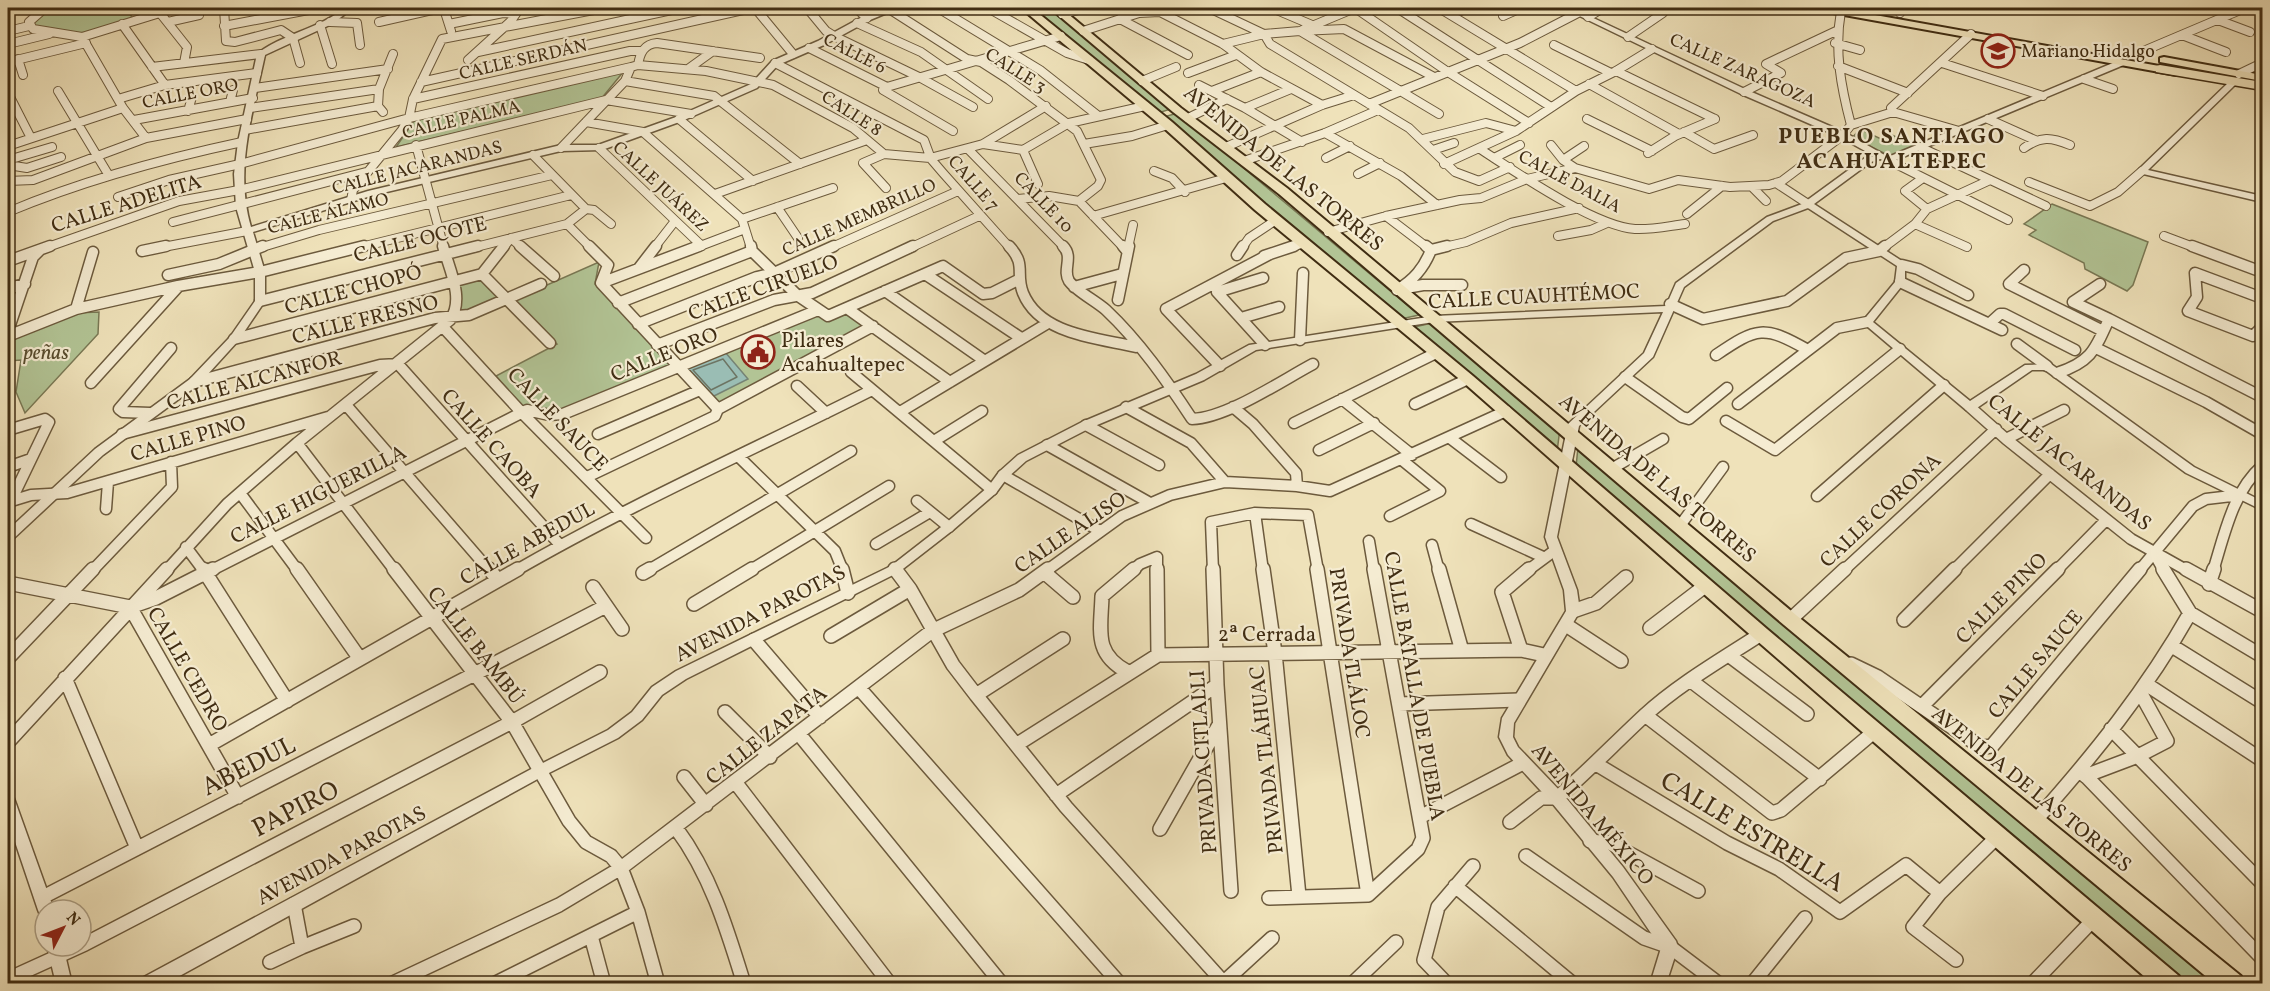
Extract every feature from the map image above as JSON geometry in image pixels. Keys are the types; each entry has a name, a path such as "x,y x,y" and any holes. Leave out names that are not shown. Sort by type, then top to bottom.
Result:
{"highway":[{"path":"2160,69 2262,88"},
{"path":"2235,79 2262,79"}],"main road":[{"name":"AVENIDA DE LAS TORRES","path":"1026,8 1506,411 1705,586 2095,918 2152,976 2171,984"},
{"path":"1822,8 1841,9 2160,69 2235,79"},
{"path":"1871,8 1901,10 2134,55 2235,79 2262,88"},
{"name":"AVENIDA DE LAS TORRES","path":"1059,11 1183,114 1283,191 1328,232 1613,468 1790,620 2233,984"},
{"path":"1157,116 1183,114"}],"street":[{"path":"29,26 28,22 45,8"},
{"path":"8,62 84,40 122,24 176,8"},
{"path":"224,8 225,38 229,42 281,30 288,31 294,36 300,63"},
{"path":"224,26 281,12 320,8"},
{"path":"152,67 184,63 210,56 261,54 294,36 325,24 349,8"},
{"path":"379,21 441,8 444,9 450,27 500,10 518,11"},
{"path":"473,8 477,18"},
{"path":"351,200 352,190 402,130 409,118 413,99 442,39 604,8"},
{"path":"478,52 681,8"},
{"path":"716,8 727,13"},
{"path":"421,82 754,8 793,54"},
{"path":"807,8 826,31 834,36 919,77 973,107"},
{"path":"856,8 867,18"},
{"path":"760,81 775,63 892,8"},
{"name":"CALLE 3","path":"892,8 967,59 981,62 1046,106 1077,131 1101,180 1098,186 1079,201"},
{"path":"938,8 1073,91 1097,115"},
{"path":"992,8 1043,41 1074,56 1089,60"},
{"path":"1059,11 1087,8"},
{"path":"1209,8 1264,34 1270,44 1409,128 1423,139 1444,164 1455,172 1479,181 1510,167"},
{"path":"1272,8 1312,25"},
{"path":"1300,31 1355,8 1448,72 1529,123"},
{"path":"1397,8 1551,106"},
{"path":"1439,8 1576,91"},
{"path":"1452,14 1468,8"},
{"path":"1503,16 1521,8"},
{"name":"CALLE ZARAGOZA","path":"1567,8 1744,92 1843,135 1955,195 2008,220"},
{"path":"1588,17 1603,8"},
{"path":"2134,55 2245,8"},
{"path":"1841,9 1835,43 1842,93 1851,125"},
{"path":"468,60 506,26 518,11"},
{"path":"1083,31 1139,13 1160,12 1223,44 1261,72 1322,105"},
{"path":"160,13 187,47 184,63"},
{"path":"1369,104 1507,48 1578,13"},
{"path":"1628,37 1663,13"},
{"path":"168,22 199,15"},
{"path":"1120,19 1188,55"},
{"path":"2218,20 2250,32"},
{"path":"325,24 357,23 360,45"},
{"path":"857,23 921,52 988,99"},
{"path":"122,24 165,85"},
{"path":"325,24 332,63"},
{"path":"8,31 29,26 33,29 84,40 123,108 146,138"},
{"path":"1223,44 1264,34 1344,29 1434,77"},
{"path":"1300,31 1439,114"},
{"path":"1744,92 1781,73 1766,64 1836,32"},
{"path":"8,45 56,33"},
{"path":"1893,112 1891,108 1971,34"},
{"path":"2182,35 2226,52"},
{"path":"887,87 1061,36"},
{"name":"CALLE SERDÁN","path":"413,99 630,51 641,51 649,44 657,43 713,51"},
{"path":"1835,43 1860,50"},
{"path":"1554,45 1715,119 1682,133 1650,152 1587,119"},
{"name":"CALLE 6","path":"809,48 887,87 883,90 953,131"},
{"path":"1444,164 1516,131 1551,106 1652,49"},
{"path":"561,148 625,81 641,51"},
{"path":"688,69 713,51 760,58"},
{"path":"8,537 51,494 119,435 194,382 234,339 260,301 260,272 247,231 239,190 242,142 261,54"},
{"path":"250,109 346,114 380,109 379,89 393,54"},
{"path":"540,55 557,84"},
{"path":"1188,73 1236,55"},
{"path":"18,59 23,75"},
{"name":"CALLE CUAUHTÉMOC","path":"1571,433 1574,424 1649,355 1680,285 1770,219 1808,204 1868,160 1885,158 1920,147 2124,62"},
{"name":"CALLE 7","path":"775,63 924,140 928,146 930,158 1020,260 1022,267 1018,280 1026,299 1048,323"},
{"path":"1942,63 2043,96"},
{"path":"2029,182 2090,206 2118,192 2235,79 2262,63"},
{"name":"CALLE 8","path":"118,196 169,180 240,164 409,118 634,66 688,69 760,81 816,107 853,128 884,154 930,158 983,144"},
{"path":"1838,66 1908,93"},
{"path":"1142,81 1176,67"},
{"path":"8,181 33,180 146,138 388,69"},
{"path":"1212,91 1261,72"},
{"path":"118,99 165,85 257,73"},
{"path":"2084,79 2113,89"},
{"path":"625,81 714,96 722,100 800,164"},
{"name":"CALLE JACARANDAS","path":"247,231 371,193 561,148 599,148 679,119 754,86 760,81"},
{"path":"1589,84 1714,149 1753,135"},
{"path":"1199,85 1274,124 1302,142"},
{"path":"250,109 379,89"},
{"path":"1245,108 1291,89"},
{"path":"230,102 233,90"},
{"path":"58,91 96,158 108,174"},
{"path":"8,93 32,138"},
{"path":"1226,147 1274,124 1354,95"},
{"path":"188,111 192,97"},
{"path":"1183,114 1227,99"},
{"name":"CALLE PALMA","path":"239,190 606,100 691,114"},
{"name":"CALLE ORO","path":"134,120 230,102 250,109"},
{"path":"983,144 1046,106"},
{"path":"8,146 123,108"},
{"path":"1244,161 1302,142 1378,110"},
{"path":"1551,145 1563,160 1575,168 1649,189 1656,189 1677,180 1722,186 1752,186 1776,183 1787,178 1843,135 1851,125 1893,112 1959,130"},
{"path":"983,144 1023,150 1069,123 1097,115 1157,116"},
{"path":"1084,144 1132,136 1157,116"},
{"path":"679,119 753,181"},
{"path":"1988,119 2035,140"},
{"path":"586,122 643,132 742,219 752,251 797,295 821,313"},
{"path":"1423,139 1486,123 1516,131"},
{"path":"1325,133 1401,176 1437,205"},
{"path":"2024,148 2035,140 2048,136 2070,145"},
{"path":"715,194 867,140"},
{"path":"8,212 50,193 108,174 174,156 242,142"},
{"path":"1433,150 1454,143"},
{"path":"8,742 130,607 240,493 454,316 457,307 452,281 416,145"},
{"path":"1326,158 1350,146"},
{"path":"1494,158 1520,146"},
{"path":"1563,160 1584,146"},
{"path":"8,160 51,147"},
{"path":"1920,147 2046,206"},
{"name":"CALLE JUÁREZ","path":"599,148 702,246"},
{"name":"CALLE 10","path":"968,149 1067,250 1069,255 1067,272 1069,281 1074,287"},
{"name":"CALLE DALIA","path":"1480,149 1527,179 1607,223 1647,230 1684,224"},
{"path":"1023,150 1038,184"},
{"path":"884,154 863,163 886,188"},
{"path":"533,155 586,209 594,210 611,224"},
{"path":"8,165 17,169 61,157"},
{"path":"1358,174 1380,163"},
{"path":"1328,232 1386,216 1481,198 1527,179 1575,168"},
{"path":"1154,171 1172,178 1185,192"},
{"path":"2142,171 2262,199"},
{"path":"173,222 241,207 366,172"},
{"name":"CALLE ÁLAMO","path":"168,275 219,264 274,242 319,230 552,175"},
{"path":"1093,216 1185,192 1226,178"},
{"path":"1923,178 1905,191 1927,209"},
{"path":"1669,307 1703,319 1787,301 1846,258 1879,251 1916,224 1927,209 1990,180"},
{"path":"1776,183 1902,265 1918,269 1968,295"},
{"path":"1687,214 1722,186"},
{"path":"1752,186 1766,201"},
{"path":"742,219 833,188"},
{"name":"CALLE ADELITA","path":"8,331 33,257 40,249 179,201 239,190"},
{"name":"CALLE MEMBRILLO","path":"638,324 758,277 774,273 957,191"},
{"path":"2031,200 2052,192"},
{"path":"8,336 75,309 178,286 260,272 571,195"},
{"path":"1018,199 1048,196 1079,201 1126,251"},
{"path":"777,207 798,238"},
{"path":"1386,216 1431,250 1466,242 1511,223 1579,208"},
{"name":"CALLE OCOTE","path":"260,301 567,224 586,209"},
{"name":"CALLE CIRUELO","path":"657,345 774,300 812,292 979,216"},
{"path":"1237,255 1250,238 1276,220"},
{"path":"639,269 675,221"},
{"path":"1558,237 1591,230 1607,223"},
{"path":"567,224 608,265 601,283"},
{"path":"1916,224 1967,247"},
{"path":"1118,300 1133,225"},
{"path":"601,283 745,229"},
{"path":"142,251 247,231"},
{"path":"2164,236 2262,272"},
{"path":"550,344 482,274 511,238 554,276"},
{"path":"1255,259 1304,243"},
{"path":"8,261 40,249"},
{"path":"1397,290 1414,280 1422,271 1431,250"},
{"path":"618,303 752,251"},
{"path":"75,309 93,252"},
{"path":"1220,366 1166,309 1270,254"},
{"path":"1738,404 1837,328 1867,322 1900,282 1902,265"},
{"name":"CALLE ORO","path":"522,413 534,410 549,415 563,414 821,313 833,315 938,267 948,268 983,294 992,293 1018,280"},
{"path":"2024,270 2009,284 2103,332"},
{"path":"1300,340 1303,273"},
{"path":"2262,298 2195,273 2197,297 2188,310 2253,336 2262,327"},
{"name":"CALLE CHOPÓ","path":"234,339 482,274"},
{"path":"925,274 1021,338"},
{"path":"1074,287 1122,274"},
{"path":"1263,278 1217,292 1265,345"},
{"path":"1900,282 2002,330"},
{"path":"601,283 718,409"},
{"path":"8,288 25,284"},
{"name":"CALLE FRESNO","path":"194,382 435,318 469,315 541,284"},
{"path":"2100,284 2073,302 2262,398"},
{"path":"1397,290 1423,285 1462,285"},
{"path":"91,383 178,286"},
{"path":"1074,287 1105,309 1172,388 1192,419 1197,421 1233,407 1313,364"},
{"path":"885,291 985,361"},
{"path":"1241,318 1279,307"},
{"name":"CALLE CUAUHTÉMOC","path":"1402,325 1434,319 1669,307"},
{"path":"848,309 950,382"},
{"path":"1989,324 2000,314 2004,314 2075,350"},
{"path":"1970,407 2029,367 2052,370 2082,365 2096,348 2109,319"},
{"name":"CALLE JACARANDAS","path":"1867,322 2106,520 2154,553 2262,611"},
{"path":"900,412 1048,323 1059,328 1136,347"},
{"name":"AVENIDA PAROTAS","path":"148,984 540,771 613,734 637,716 657,691 681,675 895,569 992,490 1003,475 1022,458 1086,425 1220,366 1253,347 1402,325"},
{"path":"587,477 715,416 718,409 873,326"},
{"name":"CALLE SAUCE","path":"443,327 522,413 646,538"},
{"path":"1716,355 1741,338 1759,330 1780,333 1808,350"},
{"path":"2017,344 2190,470 2262,506"},
{"path":"150,413 123,412 119,409 171,348"},
{"path":"2096,348 2206,402 2262,434"},
{"path":"1726,422 1775,450 1900,349"},
{"path":"1294,423 1436,353"},
{"name":"CALLE ALCANFOR","path":"119,435 380,365 398,364"},
{"name":"CALLE CAOBA","path":"398,364 560,545"},
{"path":"851,372 992,490"},
{"path":"1624,377 1686,419 1692,418 1727,388"},
{"path":"1415,404 1468,379"},
{"path":"1816,496 1944,385"},
{"path":"797,386 826,413"},
{"path":"598,434 700,390"},
{"name":"CALLE ABEDUL","path":"209,745 621,512 739,457 872,390"},
{"path":"1342,399 1374,423 1440,491 1390,516"},
{"path":"347,406 405,470 498,580"},
{"path":"1126,407 1191,443 1225,482"},
{"path":"1233,407 1253,424 1296,473 1297,486"},
{"path":"2006,439 2064,410"},
{"path":"934,441 982,411"},
{"name":"CALLE ALISO","path":"932,631 1019,590 1100,531 1150,503 1170,495 1225,482 1297,486 1330,491 1506,411"},
{"name":"CALLE HIGUERILLA","path":"130,607 156,598 405,470 467,442 522,413"},
{"name":"CALLE PINO","path":"8,503 31,495 68,493 334,415"},
{"path":"8,430 40,420 49,420 8,503"},
{"path":"1319,450 1374,423"},
{"path":"1086,425 1159,465"},
{"name":"CALLE CORONA","path":"1790,620 1996,429"},
{"path":"1521,650 1502,592 1549,554 1571,433"},
{"path":"1450,438 1501,477"},
{"path":"1613,468 1663,439"},
{"name":"CALLE BAMBÚ","path":"297,444 512,722 569,821 586,842 611,856 621,868"},
{"path":"1047,445 1150,503"},
{"path":"643,573 851,451"},
{"path":"739,457 815,530 840,560 848,593"},
{"path":"8,467 31,459"},
{"path":"8,658 172,487 171,462"},
{"path":"2209,584 2240,495 2248,478 2262,466"},
{"path":"1679,527 1723,468"},
{"path":"1904,620 2050,474"},
{"path":"1003,475 1100,531"},
{"path":"106,509 108,482"},
{"path":"694,604 889,486"},
{"path":"240,493 275,537 360,659"},
{"name":"CALLE SAUCE","path":"1836,657 1878,677 1923,705 1975,743 1984,747 1992,746 2193,506 2206,499 2240,495"},
{"path":"917,501 949,527"},
{"path":"876,544 930,512"},
{"name":"PRIVADA TLÁLOC","path":"1210,522 1255,513 1308,515 1332,653 1368,896"},
{"name":"PRIVADA TLÁHUAC","path":"1255,513 1275,653 1299,896"},
{"name":"CALLE PINO","path":"1923,705 2106,520"},
{"name":"PRIVADA CITLALLI","path":"1210,522 1216,685 1231,891"},
{"path":"1471,524 1549,554 1572,592 1573,611 1596,603 1626,577"},
{"name":"CALLE BATALLA DE PUEBLA","path":"1368,896 1418,849 1423,838 1369,541"},
{"path":"1432,545 1462,651"},
{"path":"186,547 206,573 287,701"},
{"path":"2154,553 2190,613 2262,657"},
{"path":"1128,672 1113,667 1102,652 1102,596 1140,564 1157,557 1158,655"},
{"path":"895,569 910,589 932,631 976,695 1056,795 1225,983 1272,939"},
{"path":"1045,573 1073,597"},
{"name":"CALLE CEDRO","path":"8,583 130,607 238,797"},
{"path":"1650,628 1705,586"},
{"path":"593,587 622,629"},
{"path":"831,636 910,589"},
{"name":"ABEDUL","path":"53,898 137,848 606,606"},
{"name":"AVENIDA MÉXICO","path":"1573,611 1507,722 1506,737 1523,763 1557,798 1590,841 1618,872 1670,947"},
{"path":"2035,821 2082,773 2172,646 2190,613"},
{"path":"1566,625 1621,661"},
{"name":"CALLE ZAPATA","path":"391,984 559,905 621,868 736,783 932,631"},
{"path":"1510,822 1541,798 1557,798 1645,716 1690,680 1761,634"},
{"path":"976,695 1063,639"},
{"path":"754,640 820,717"},
{"path":"2172,646 2262,702"},
{"name":"2ª Cerrada","path":"1016,745 1158,655 1521,650 1545,656"},
{"path":"1730,656 1807,714"},
{"name":"PAPIRO","path":"93,941 512,722 600,672"},
{"path":"65,678 137,848"},
{"path":"1690,680 1820,779"},
{"path":"1056,795 1216,685"},
{"path":"859,688 1120,984"},
{"path":"2082,773 2138,756 2167,741 2143,688"},
{"path":"2143,688 2262,760"},
{"path":"1398,704 1519,700"},
{"path":"725,712 770,757"},
{"path":"1645,716 1772,813 1781,810 1820,779 1875,731"},
{"path":"1160,828 1219,724"},
{"path":"2111,729 2261,879"},
{"path":"799,734 1002,984"},
{"path":"1420,816 1523,763"},
{"name":"CALLE ESTRELLA","path":"1596,764 1727,843 1779,869 1840,912 1906,865 1940,893"},
{"path":"2082,773 2262,958"},
{"path":"684,777 706,805"},
{"path":"736,783 890,984"},
{"path":"8,801 43,898"},
{"path":"676,828 691,845 706,871 745,983"},
{"path":"1956,960 1913,927 1940,893 1998,836"},
{"path":"1590,841 1610,843 1698,891"},
{"path":"1526,856 1644,938 1670,947 1719,984"},
{"path":"1447,984 1424,960 1438,907 1473,866"},
{"path":"621,868 638,912 658,984"},
{"path":"1455,886 1573,984"},
{"path":"1269,898 1368,896"},
{"path":"294,904 302,947"},
{"path":"494,984 516,978 638,912"},
{"path":"1752,984 1805,918"},
{"path":"2032,984 2095,918"},
{"path":"270,962 354,926"},
{"path":"591,936 604,984"},
{"path":"1352,984 1396,942"},
{"path":"1658,984 1670,947"},
{"name":"PAPIRO","path":"8,979 44,958"},
{"path":"58,958 64,984"}],"green space":[{"path":"48,8 124,8 133,18 84,34 32,26 33,21"},
{"path":"1031,8 1052,8 1171,109 1158,113"},
{"path":"624,71 601,99 396,147 414,121"},
{"path":"1178,113 1419,315 1401,319 1163,117"},
{"path":"1860,129 1883,140 1892,135 1917,146 1893,156 1888,155 1852,138"},
{"path":"2052,204 2148,242 2133,285 2127,291 2085,269 2084,263 2029,235 2036,230 2024,224"},
{"path":"599,262 595,284 676,367 560,412 545,408 523,409 496,376 557,344 513,300"},
{"path":"480,276 502,300 456,315 460,308 456,282"},
{"path":"848,309 869,326 720,406 679,367 818,310 824,315"},
{"name":"peñas","path":"99,312 98,334 25,413 16,392 21,360 8,361 8,338 74,313"},
{"path":"1432,323 1560,428 1557,452 1410,328"},
{"path":"1578,447 2221,983 2180,983 1576,467"}],"water":[{"path":"725,352 748,379 710,398 679,367"}],"place":[{"name":"Mariano Hidalgo","path":"1998,51"},
{"name":"Pilares Acahualtepec","path":"758,352"}],"district":[{"name":"PUEBLO SANTIAGO ACAHUALTEPEC","path":"1892,148"}]}
